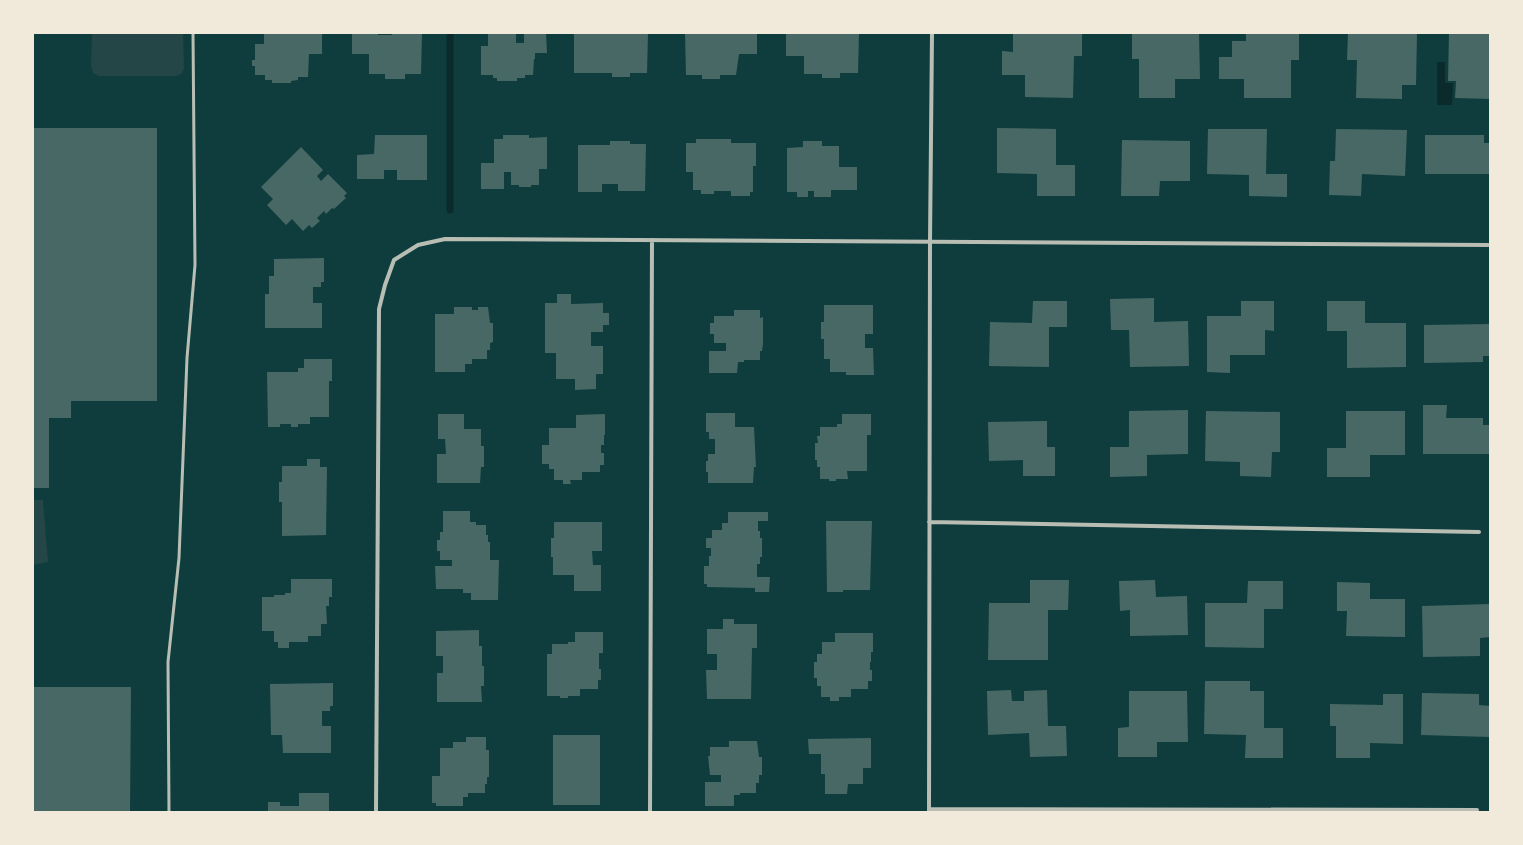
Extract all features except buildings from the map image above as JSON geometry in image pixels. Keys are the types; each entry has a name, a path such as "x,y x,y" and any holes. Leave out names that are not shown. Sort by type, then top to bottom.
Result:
{"street":[{"path":"932,33 928,811 1477,810"},
{"path":"376,812 379,309 385,285 394,260 418,245 445,239 1488,245"},
{"path":"650,812 652,240"},
{"path":"929,522 1479,532"}],"lane":[{"path":"169,812 168,662 180,558 187,358 195,265 193,33"}],"shaded area":[{"path":"92,33 183,33 184,69 181,74 176,76 99,76 93,73 91,66"},
{"path":"1437,62 1445,62 1445,83 1453,83 1452,105 1437,105"},
{"path":"33,500 43,500 48,562 33,565"}],"waterway":[{"path":"450,33 450,210"}]}
